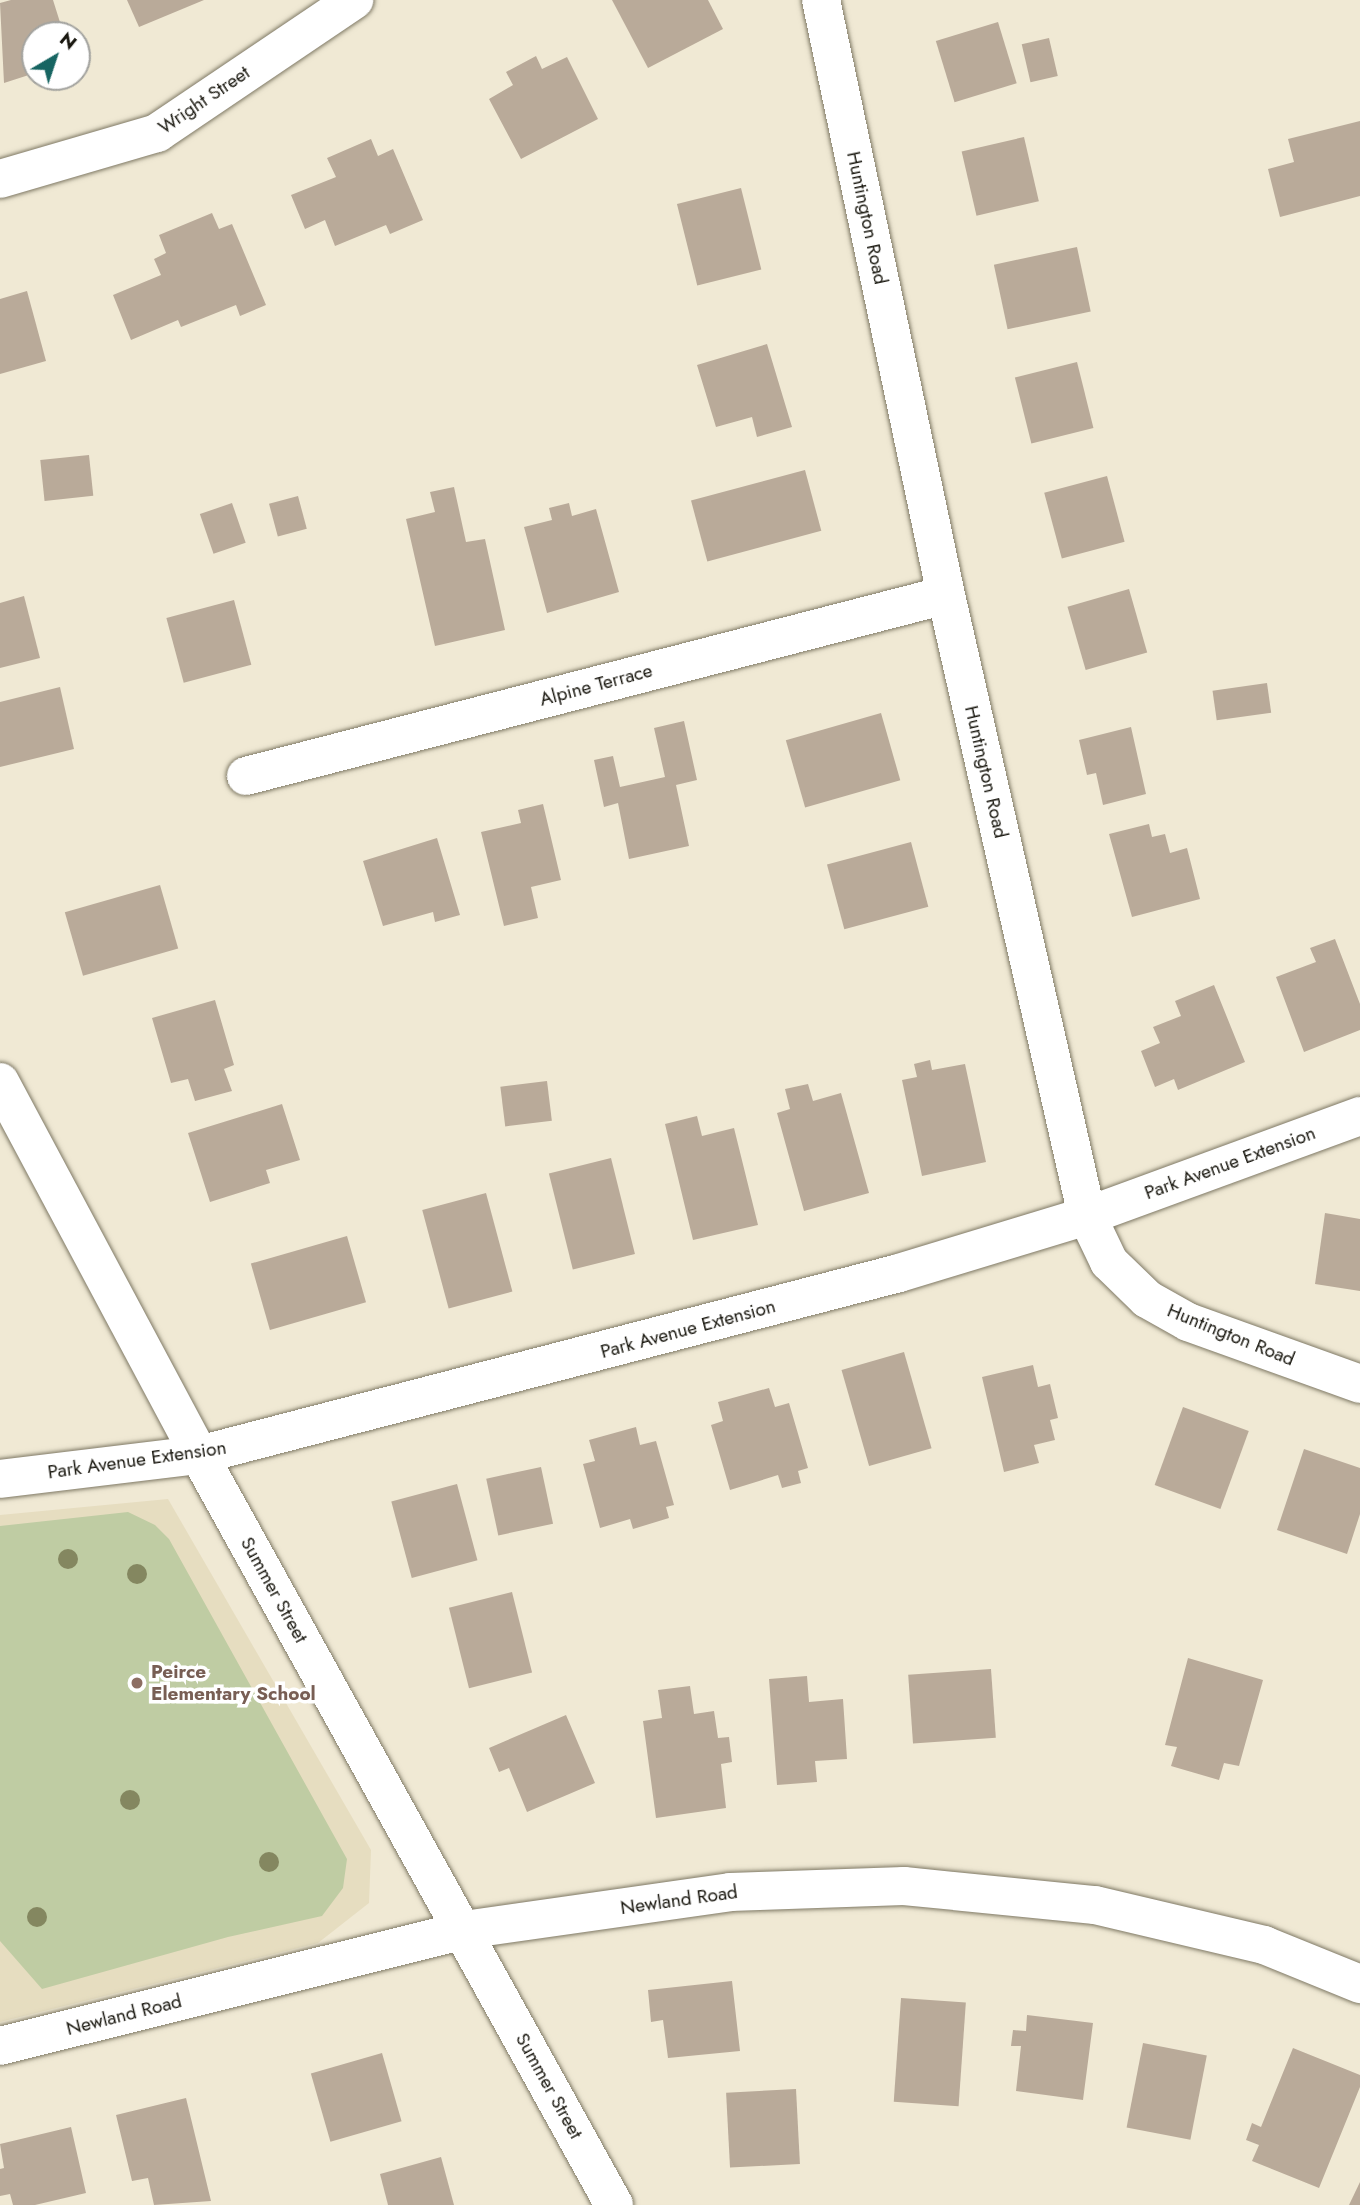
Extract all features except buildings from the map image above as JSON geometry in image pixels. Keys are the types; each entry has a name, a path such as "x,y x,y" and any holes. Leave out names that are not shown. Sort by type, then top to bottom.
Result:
{"street":[{"name":"Huntington Road","path":"821,0 946,595 1087,1216 1109,1262 1146,1299 1188,1322 1360,1384"},
{"name":"Wright Street","path":"0,179 157,133 335,6"},
{"name":"Alpine Terrace","path":"246,776 946,595"},
{"name":"Summer Street","path":"0,1083 198,1455 464,1930 614,2205"},
{"name":"Park Avenue Extension","path":"0,1479 198,1455 900,1273 1087,1216 1360,1116"},
{"name":"Newland Road","path":"0,2046 464,1930 730,1892 904,1886 1095,1905 1264,1945 1360,1984"}],"shaded area":[{"name":"Peirce Elementary School","path":"168,1499 371,1850 369,1903 318,1943 0,2022 0,1515"}],"green space":[{"name":"Peirce Elementary School","path":"128,1512 155,1525 169,1539 347,1859 343,1888 322,1916 228,1937 42,1989 0,1941 0,1526"}],"place":[{"name":"Peirce Elementary School","path":"137,1683"}]}
